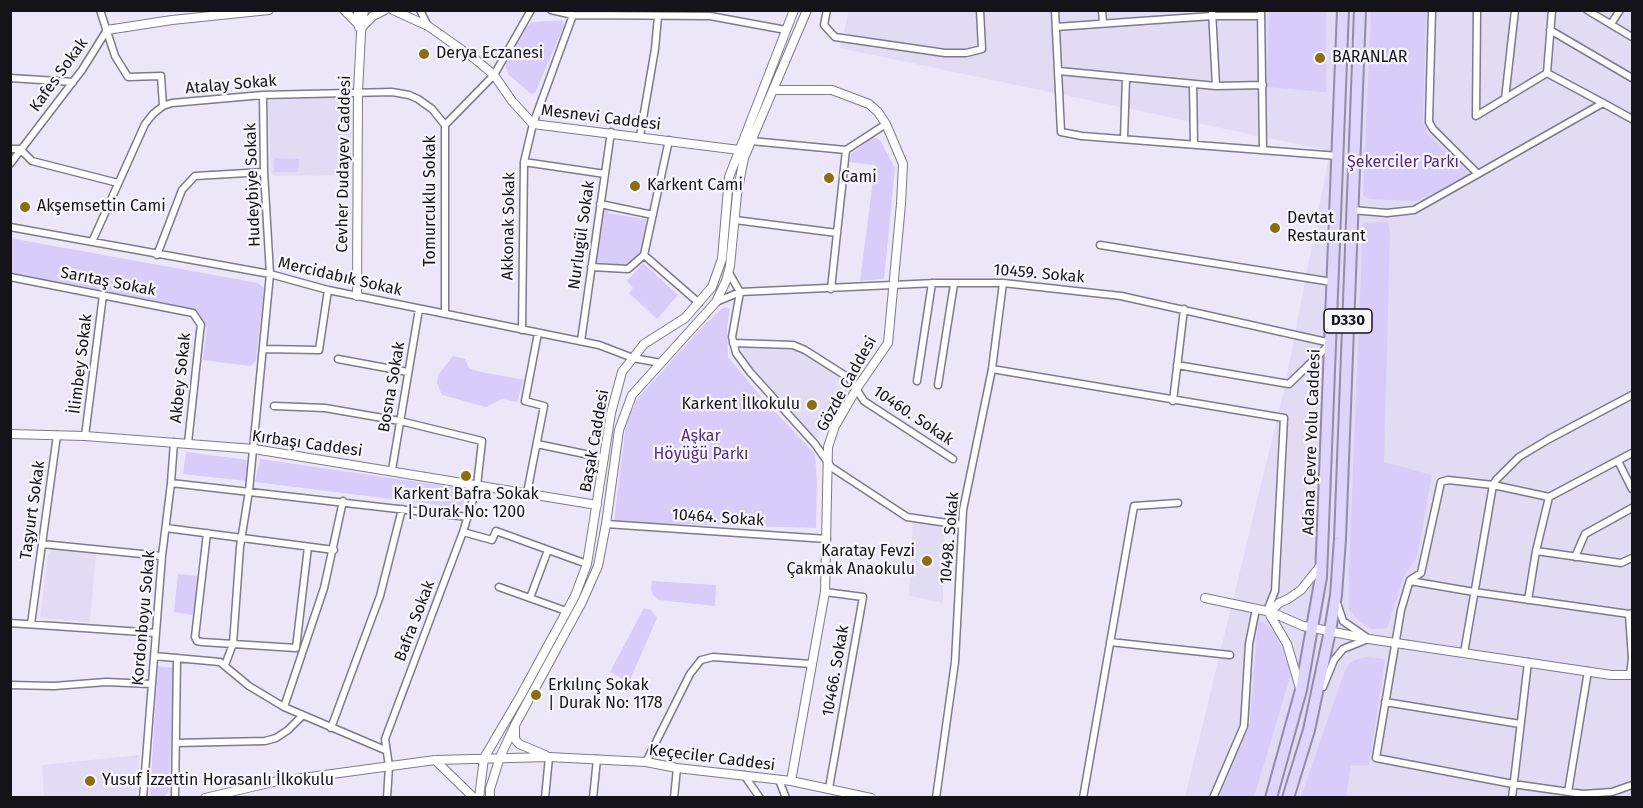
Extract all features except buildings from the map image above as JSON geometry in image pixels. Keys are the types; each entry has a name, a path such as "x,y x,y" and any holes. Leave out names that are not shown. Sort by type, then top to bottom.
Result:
{"highway":[{"name":"Adana Çevre Yolu Caddesi","path":"1271,798 1300,690 1313,628 1322,563 1343,12"},
{"name":"Adana Çevre Yolu Caddesi","path":"1288,798 1309,730 1336,595 1360,12"}],"street":[{"path":"100,10 115,56 128,77 161,76 163,106"},
{"path":"171,10 172,20"},
{"path":"107,30 172,20 269,10"},
{"path":"344,10 360,28 373,16 387,10"},
{"name":"Cevher Dudayev Caddesi","path":"357,296 360,28 358,10"},
{"name":"Cevher Dudayev Caddesi","path":"360,28 364,10"},
{"name":"Mesnevi Caddesi","path":"387,10 428,26 494,75 512,101 533,124 611,132 739,150"},
{"path":"420,10 428,26"},
{"name":"Tomurcuklu Sokak","path":"445,314 445,125 494,75 531,10"},
{"path":"551,10 573,15 646,13 658,16 710,16 786,30"},
{"name":"Başak Caddesi","path":"479,798 484,758 566,611 587,564 611,413 622,372 644,344 685,318 712,287 722,259 729,177 794,10"},
{"name":"Başak Caddesi","path":"490,798 490,789 500,758 515,724 582,602 598,566 619,430 632,395 716,302 729,273 742,167 807,10"},
{"path":"827,10 824,25 835,37 945,53 966,53 982,49 980,10"},
{"path":"1055,10 1061,132 1082,136 1338,156"},
{"path":"1102,10 1103,23"},
{"path":"1432,10 1429,122 1433,129 1478,174"},
{"path":"1477,10 1476,116 1547,73"},
{"path":"1505,99 1515,10"},
{"path":"1547,73 1552,10"},
{"path":"1587,10 1632,37"},
{"path":"1611,24 1620,10"},
{"path":"1056,27 1212,13 1261,13 1263,149"},
{"path":"1212,13 1216,86"},
{"name":"Akkonak Sokak","path":"522,330 524,162 533,124 573,15"},
{"path":"640,136 655,49 658,16"},
{"name":"Kafes Sokak","path":"10,164 73,82 107,30"},
{"path":"1550,30 1632,78"},
{"path":"1059,71 1216,86 1263,85"},
{"path":"1547,73 1632,119"},
{"path":"10,78 73,82"},
{"path":"1124,138 1126,78"},
{"path":"1193,84 1194,144"},
{"name":"Gözde Caddesi","path":"774,90 832,90 869,104 886,124 903,164 888,342 857,388 831,436 826,461 825,592 791,781"},
{"name":"Atalay Sokak","path":"92,242 145,124 163,106 172,103 263,95 358,92 409,94 432,109 445,125"},
{"name":"Hudeybiye Sokak","path":"225,665 233,644 270,274 264,172 263,95"},
{"path":"1352,210 1387,213 1414,210 1603,102"},
{"path":"751,141 846,150 886,124"},
{"name":"Nurlugül Sokak","path":"581,341 611,132"},
{"path":"591,267 628,268 644,255 669,140"},
{"path":"10,149 20,149 32,161 118,183"},
{"path":"831,289 846,150"},
{"path":"524,162 605,174"},
{"path":"157,255 182,190 195,176 264,172"},
{"path":"600,204 653,215"},
{"path":"735,220 837,233"},
{"name":"Mercidabık Sokak","path":"10,227 270,274 328,290 599,345 633,358 661,363"},
{"path":"1100,245 1332,282"},
{"path":"644,255 699,303"},
{"path":"729,273 740,292 733,330 736,352 744,365 815,444 826,461 837,472 907,517 961,525"},
{"name":"Sarıtaş Sokak","path":"10,277 187,311 198,317"},
{"name":"10459. Sokak","path":"716,302 740,292 1004,283 1121,296 1331,344"},
{"name":"10498. Sokak","path":"936,798 955,663 961,525 992,369 1004,283"},
{"path":"916,381 932,284"},
{"path":"938,385 954,284"},
{"path":"263,349 319,350 328,290"},
{"name":"İlimbey Sokak","path":"85,436 103,296"},
{"name":"Bosna Sokak","path":"392,470 419,309"},
{"path":"1173,401 1184,309"},
{"name":"Akbey Sokak","path":"188,443 200,332 198,317"},
{"path":"527,493 544,406 525,401 538,333"},
{"name":"10460. Sokak","path":"733,343 799,347 849,378 864,400 953,459"},
{"path":"1177,365 1289,384 1331,344"},
{"path":"338,358 408,372"},
{"path":"992,369 1284,418 1275,591 1269,612 1287,644 1300,690"},
{"path":"1464,653 1496,480 1519,457 1632,395"},
{"path":"274,406 325,408 400,421"},
{"name":"Bafra Sokak","path":"387,798 389,766 385,739 464,532 477,486 482,441 400,421"},
{"name":"Kırbaşı Caddesi","path":"10,434 85,436 254,449 597,504"},
{"name":"Taşyurt Sokak","path":"31,624 57,435"},
{"name":"Kordonboyu Sokak","path":"143,798 162,556 174,442"},
{"path":"537,444 604,458"},
{"path":"1632,453 1549,497 1494,485 1448,480 1442,482 1421,573 1410,580 1401,610 1376,758 1513,783 1595,795 1632,785 1632,775"},
{"path":"1618,461 1632,489"},
{"path":"171,483 468,517"},
{"path":"1528,600 1536,551 1549,497"},
{"path":"284,707 304,651 334,550 343,501"},
{"path":"1083,798 1134,506 1178,503"},
{"path":"1575,557 1585,534 1632,508"},
{"path":"331,728 380,596 402,509"},
{"name":"10464. Sokak","path":"606,524 827,539"},
{"path":"166,528 334,550"},
{"path":"464,532 492,540 496,531 587,564"},
{"path":"207,533 195,637 197,641 296,648 304,651"},
{"path":"42,544 162,556"},
{"path":"296,648 308,547"},
{"path":"530,598 548,550"},
{"path":"1536,551 1621,563 1632,558"},
{"path":"1269,612 1301,590 1322,563"},
{"path":"1205,598 1269,612 1303,626 1369,639 1528,663 1631,675 1631,614 1474,592 1410,580"},
{"path":"499,586 566,611"},
{"name":"10466. Sokak","path":"825,592 863,597 829,788"},
{"path":"1336,595 1343,621 1369,639"},
{"path":"1213,798 1244,726 1250,644 1256,609"},
{"path":"10,623 156,633"},
{"path":"1309,730 1334,660 1343,649 1369,639"},
{"path":"1110,642 1230,656"},
{"path":"154,656 220,662 249,686 284,707 386,750"},
{"path":"646,762 690,674 701,660 713,657 811,664"},
{"path":"175,798 177,658"},
{"path":"1512,798 1528,663"},
{"path":"1568,792 1588,671"},
{"path":"10,685 54,686 106,682 152,684"},
{"path":"1385,702 1520,724"},
{"path":"176,743 265,741 276,738 288,730 303,715"},
{"path":"515,724 515,739 519,744 549,757 544,798"},
{"name":"Keçeciler Caddesi","path":"500,758 549,757 646,762 677,768 791,781 871,798"},
{"path":"206,798 389,766 435,760 500,758"},
{"path":"593,798 597,759"},
{"path":"435,760 474,798"},
{"path":"674,798 677,768"},
{"path":"744,775 760,798"},
{"path":"779,780 786,798"}],"shaded area":[{"path":"849,10 1632,11 1632,797 1185,797 1285,386 1330,151 840,48"},
{"path":"342,96 348,98 352,106 350,175 275,176 271,172 268,102"},
{"name":"Karkent İlkokulu","path":"746,346 797,350 847,382 848,389 817,438 815,439 746,359 741,348"},
{"name":"Karatay Fevzi Çakmak Anaokulu","path":"913,521 944,526 943,603 909,596"},
{"path":"54,549 96,553 90,622 40,618 48,555"},
{"name":"Yusuf İzzettin Horasanlı İlkokulu","path":"139,755 136,797 44,797 42,765"}],"green space":[{"path":"1269,11 1326,11 1326,92 1267,87"},
{"name":"Şekerciler Parkı","path":"1371,11 1426,11 1423,120 1427,133 1469,174 1416,201 1370,199 1363,195"},
{"path":"563,20 564,26 535,93 531,94 509,75 505,66 524,29 532,22"},
{"path":"873,137 880,140 895,168 884,279 860,281 875,165 850,162 851,154"},
{"path":"274,158 299,159 298,172 274,172"},
{"path":"602,207 608,207 608,213 649,220 642,253 628,266 594,264"},
{"path":"1388,222 1390,232 1384,462 1432,475 1417,557 1405,574 1387,628 1372,629 1358,620 1349,609 1349,570 1363,223"},
{"path":"10,238 258,283 264,288 256,361 250,366 203,360 207,327 196,309 11,273"},
{"path":"643,263 678,295 657,319 629,293 633,288 627,281"},
{"name":"Aşkar Höyüğü Parkı","path":"724,307 730,309 727,328 728,357 764,400 815,454 816,528 614,522 626,423 638,398 703,326"},
{"path":"453,356 465,359 469,368 524,380 517,402 502,399 486,407 442,395 437,383 438,375"},
{"path":"186,452 248,460 246,481 183,474"},
{"path":"260,459 467,489 462,508 255,482"},
{"path":"178,574 198,576 193,615 174,612"},
{"path":"652,581 716,585 715,606 659,600 653,595"},
{"path":"644,608 651,610 657,618 629,682 610,672"},
{"path":"1258,622 1262,622 1275,633 1288,665 1290,677 1254,797 1219,797 1250,723"},
{"path":"1368,657 1385,659 1369,766 1351,765 1346,797 1301,797 1345,670 1357,659"},
{"path":"158,666 173,668 169,792 164,796 152,797 150,795"}],"place":[{"name":"Derya Eczanesi","path":"424,54"},
{"name":"BARANLAR","path":"1320,58"},
{"name":"Cami","path":"829,178"},
{"name":"Karkent Cami","path":"635,186"},
{"name":"Akşemsettin Cami","path":"25,207"},
{"name":"Devtat Restaurant","path":"1275,228"},
{"name":"Karkent İlkokulu","path":"812,405"},
{"name":"Karkent Bafra Sokak | Durak No: 1200","path":"466,476"},
{"name":"Karatay Fevzi Çakmak Anaokulu","path":"927,561"},
{"name":"Erkılınç Sokak | Durak No: 1178","path":"536,695"},
{"name":"Yusuf İzzettin Horasanlı İlkokulu","path":"90,781"}]}
